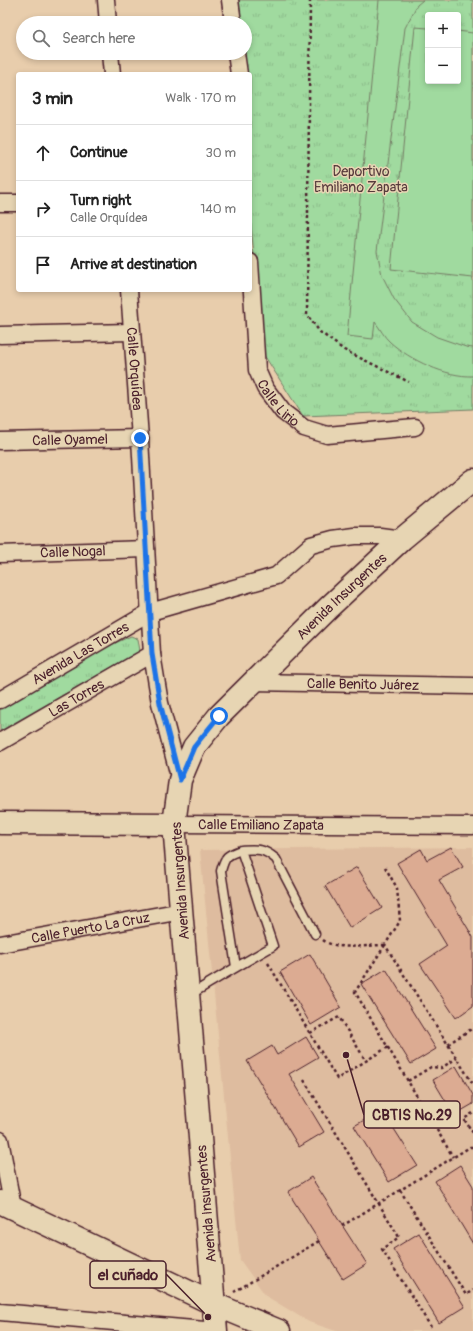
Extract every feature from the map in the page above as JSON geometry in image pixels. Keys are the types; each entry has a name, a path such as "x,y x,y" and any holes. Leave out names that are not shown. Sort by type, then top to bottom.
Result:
{"main road":[{"name":"Avenida Insurgentes","path":"216,1331 174,824 180,780 194,747 219,716 252,682 328,608 402,540 473,480"},
{"name":"Calle Emiliano Zapata","path":"0,823 174,824"},
{"path":"6,1205 214,1304 279,1331"}],"street":[{"path":"106,0 107,16"},
{"path":"230,0 232,16"},
{"path":"111,60 112,72"},
{"path":"237,60 239,72"},
{"path":"0,203 16,203"},
{"name":"Calle Orquídea","path":"129,292 140,438 152,654 160,703 180,780"},
{"name":"Calle Lirio","path":"252,292 257,370 265,388 283,412 304,428 327,435 415,427"},
{"path":"0,335 131,332"},
{"name":"Calle Oyamel","path":"0,441 140,438"},
{"name":"Avenida Las Torres","path":"0,700 150,612 276,576 311,545 333,539 355,536 380,536 402,540"},
{"name":"Calle Nogal","path":"0,554 146,549"},
{"name":"Las Torres","path":"0,742 152,654"},
{"name":"Calle Benito Juárez","path":"252,682 473,686"},
{"name":"Calle Emiliano Zapata","path":"174,824 473,826"},
{"name":"Calle Puerto La Cruz","path":"0,944 182,911"},
{"path":"0,1140 6,1205"},
{"path":"0,1312 216,1331"}],"lane":[{"path":"236,967 221,871 224,860 231,854 241,850 259,849 267,852 276,859 315,934"},
{"path":"189,995 273,946 241,850"}],"path":[{"path":"310,0 307,315 320,332 344,350 409,382"},
{"path":"385,867 397,888 400,921 355,992 453,1157"},
{"path":"315,934 328,944 342,947 386,944"},
{"path":"386,944 473,1084"},
{"path":"261,952 337,1079 388,1047"},
{"path":"310,1033 339,1017 366,1061"},
{"path":"448,1044 473,1028"},
{"path":"408,1081 431,1067 440,1068 457,1058"},
{"path":"304,1080 399,1237 382,1249 431,1327"},
{"path":"473,1113 464,1119 473,1133"},
{"path":"342,1226 453,1157 470,1147 473,1147"},
{"path":"400,1190 466,1295 473,1290"},
{"path":"214,1304 319,1241"}],"shaded area":[{"path":"473,847 473,1331 336,1331 309,1322 266,1296 240,1260 200,850"}],"green space":[{"name":"Deportivo Emiliano Zapata","path":"239,0 473,0 473,409 303,416 264,355 252,235 252,72 242,72 241,60 252,60 252,16 240,16"},
{"path":"379,0 423,0 417,5 405,28 377,251 382,275 394,299 412,322 437,337 473,348 473,376 451,374 418,361 398,349 390,342 375,322 373,339 347,336"},
{"path":"415,27 425,28 425,84 461,84 461,31 473,33 473,278 391,269"},
{"path":"131,636 138,639 140,651 0,731 0,706 93,653"}],"building":[{"path":"451,847 463,867 439,880 473,937 473,1006 456,1018 420,964 447,946 397,863 421,849 427,860"},
{"path":"357,867 382,908 350,928 325,886"},
{"path":"310,954 341,1007 311,1025 280,972"},
{"path":"386,969 436,1049 411,1064 361,984"},
{"path":"306,1037 318,1057 289,1074 324,1132 299,1147 247,1061 272,1046 277,1055"},
{"path":"456,1066 473,1095 473,1104 454,1115 433,1080"},
{"path":"382,1110 417,1165 389,1182 354,1126"},
{"path":"460,1165 473,1186 473,1244 435,1181"},
{"path":"311,1177 367,1264 343,1279 288,1192"},
{"path":"419,1233 465,1307 439,1323 393,1249"}],"place":[{"name":"CBTIS No.29","path":"346,1055"},
{"name":"el cuñado","path":"208,1317"}],"route":[{"path":"140,438 152,654 160,703 180,780 194,747 219,716"}]}
